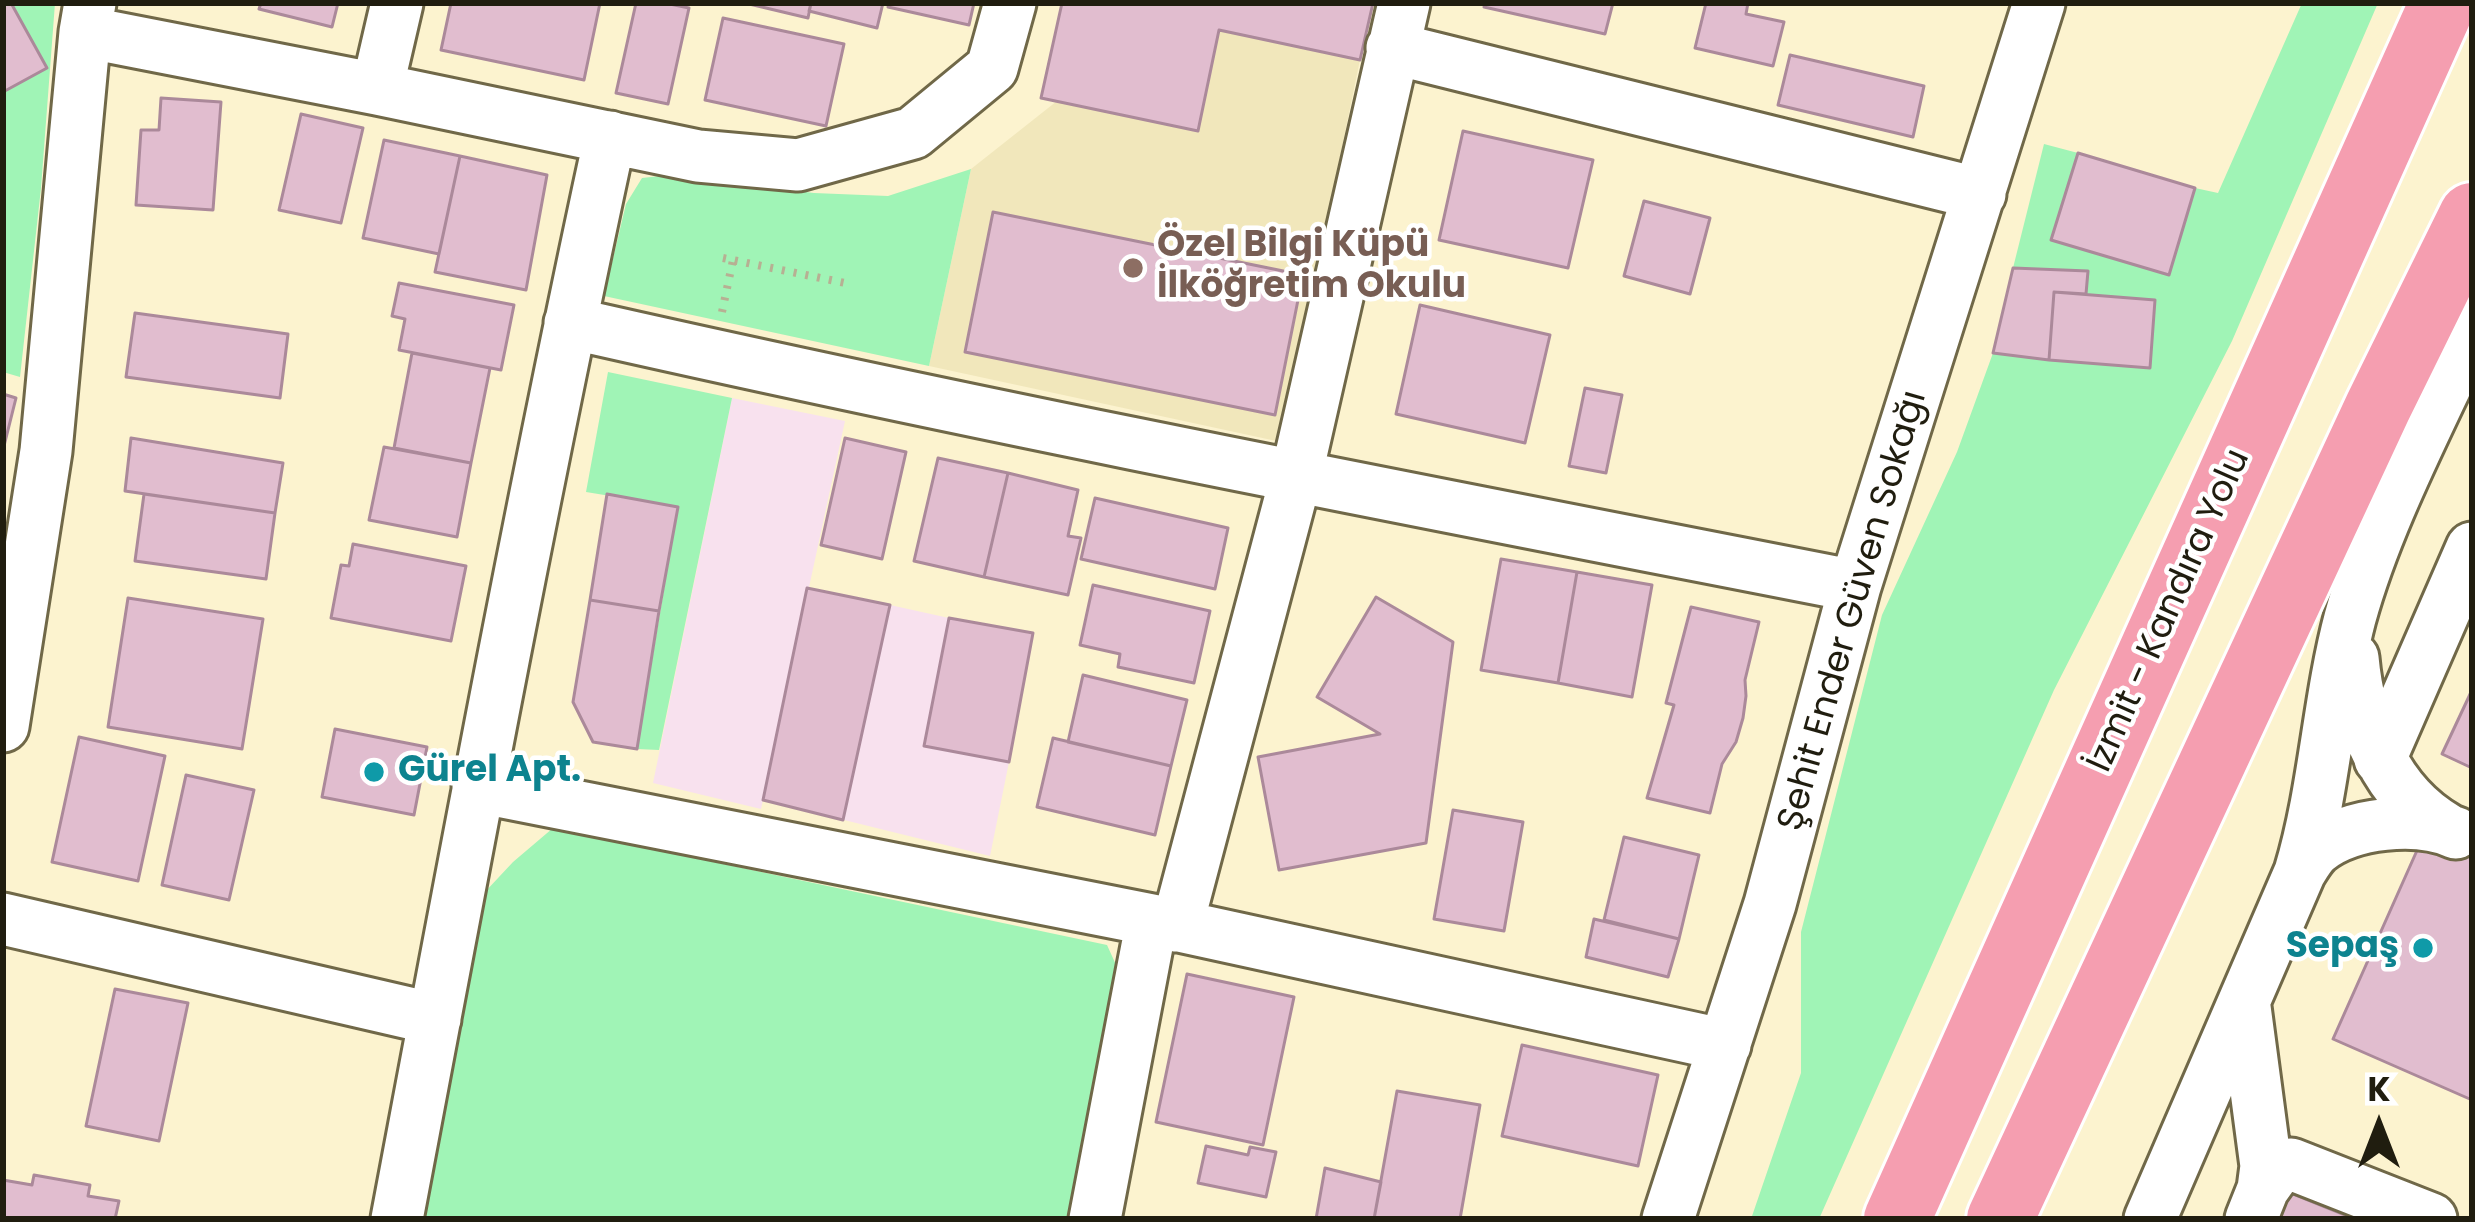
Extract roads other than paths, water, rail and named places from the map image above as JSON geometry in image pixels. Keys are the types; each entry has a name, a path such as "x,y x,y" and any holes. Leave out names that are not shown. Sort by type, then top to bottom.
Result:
{"highway":[{"name":"İzmit - Kandıra Yolu","path":"1897,1219 2443,3"},
{"path":"2000,1219 2378,407 2472,216"}],"street":[{"path":"377,88 397,3"},
{"path":"3,726 46,451 88,17 377,88 698,156 798,165 913,133 992,68 1010,3"},
{"name":"Şehit Ender Güven Sokağı","path":"1668,1219 1770,904 1855,586 2039,3"},
{"path":"1095,1219 1165,923 1296,477 1398,26 1980,194"},
{"path":"397,1219 478,787 610,137"},
{"path":"570,323 1296,477 1855,586"},
{"path":"2150,1219 2300,872 2344,641 2361,583 2472,329"},
{"path":"2380,759 2472,548"},
{"path":"2361,583 2354,670 2362,711 2380,759 2415,802 2460,835"},
{"path":"478,787 1165,923 1725,1045"},
{"path":"2300,872 2318,849 2352,832 2402,825 2460,835"},
{"path":"3,920 435,1019"},
{"path":"2244,1002 2265,1156 2257,1204"},
{"path":"2257,1204 2278,1168 2291,1164 2431,1219"}],"place":[{"name":"Özel Bilgi Küpü İlköğretim Okulu","path":"1133,268"},
{"name":"Gürel Apt.","path":"374,772"},
{"name":"Sepaş","path":"2423,948"}]}
